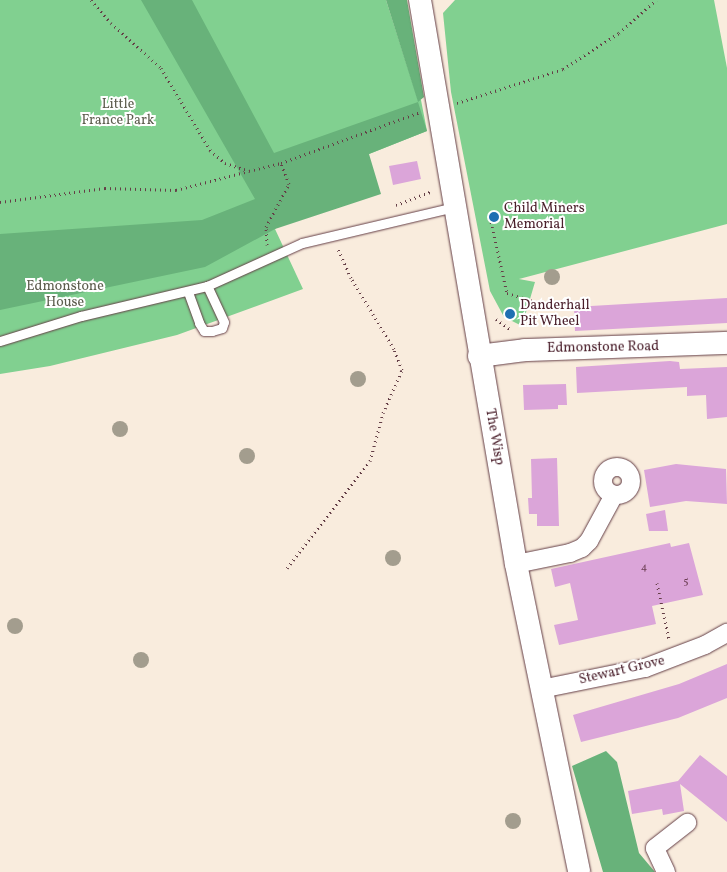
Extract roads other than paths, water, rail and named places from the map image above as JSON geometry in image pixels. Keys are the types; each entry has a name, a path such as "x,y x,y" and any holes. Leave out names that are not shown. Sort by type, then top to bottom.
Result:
{"street":[{"name":"The Wisp","path":"420,0 516,564 579,872"},
{"name":"Edmonstone Road","path":"480,356 524,350 727,343"},
{"path":"516,564 570,554 582,548 589,541 614,495"},
{"name":"Stewart Grove","path":"541,689 645,668 673,659 727,633"},
{"path":"666,872 655,848 688,823"}],"lane":[{"path":"0,341 81,316 207,286 302,243 456,207"},
{"path":"188,292 199,323 204,331 222,328 224,322 207,286"}],"place":[{"name":"Child Miners Memorial","path":"494,217"},
{"name":"Danderhall Pit Wheel","path":"510,314"}],"park label":[{"name":"Little France Park","path":"118,114"},
{"name":"Edmonstone House","path":"65,296"}]}
